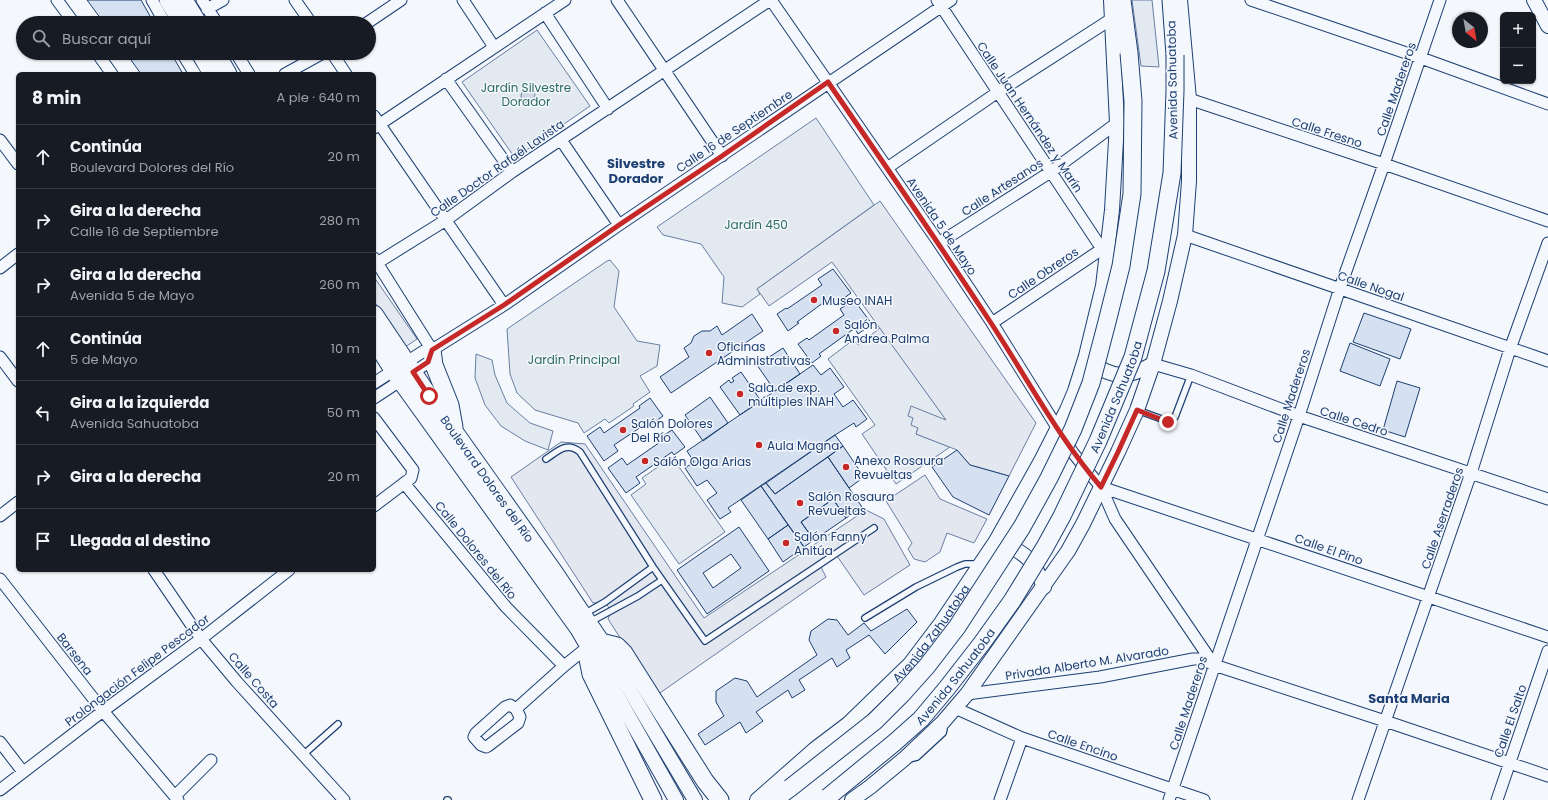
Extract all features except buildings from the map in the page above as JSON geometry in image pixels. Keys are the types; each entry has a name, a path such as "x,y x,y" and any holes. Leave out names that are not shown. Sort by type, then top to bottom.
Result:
{"main road":[{"path":"168,0 178,16"},
{"path":"184,0 194,16"},
{"path":"774,800 875,721 902,694 926,666 957,627 1022,527 1049,478 1072,429 1091,383 1107,322 1121,266 1132,194 1133,101 1129,53 1122,0"},
{"name":"Avenida Sahuatoba","path":"826,799 921,719 978,648 1012,601 1045,547 1062,516 1098,441 1133,357 1156,271 1172,173 1175,55 1171,0"},
{"path":"204,60 211,72"},
{"path":"220,60 227,72"},
{"name":"Boulevard Dolores del Río","path":"376,318 403,372 581,622"},
{"name":"Boulevard Dolores del Río","path":"376,342 455,433 554,572 594,645"},
{"path":"432,350 434,365 450,406 455,433"},
{"path":"653,800 591,674 588,660 594,645 617,646 624,653 705,781 720,800"}],"street":[{"path":"57,0 69,16"},
{"path":"152,0 161,16"},
{"path":"212,16 205,4 223,0"},
{"path":"295,0 306,16"},
{"path":"376,17 401,0"},
{"path":"463,0 494,47"},
{"path":"504,305 446,220 376,123 446,79 565,0"},
{"path":"617,0 722,156"},
{"name":"Calle Doctor Rafaél Lavista","path":"376,260 446,220 512,172 770,0"},
{"name":"Avenida 5 de Mayo","path":"770,0 939,243 992,323 1073,453 1101,487"},
{"name":"Calle 16 de Septiembre","path":"376,382 428,362 432,350 504,305 722,156 939,3 951,0"},
{"path":"1058,428 1075,391 1086,356 1103,286 1105,247 1112,210 1117,124 1111,0"},
{"name":"Avenida Sahuatoba","path":"1101,487 1137,410 1153,364 1170,301 1184,235 1189,181 1189,99 1180,0"},
{"path":"1251,0 1421,58 1548,104"},
{"name":"Calle Madereros","path":"1171,795 1299,416 1340,288 1440,0"},
{"path":"1534,0 1546,20"},
{"name":"Calle Juan Hernández y Marín","path":"939,3 998,92 1105,247"},
{"path":"545,13 608,109"},
{"path":"887,168 998,92 1113,18"},
{"path":"102,60 111,72"},
{"path":"186,60 194,72"},
{"path":"240,60 248,72"},
{"path":"289,72 310,60"},
{"path":"337,60 345,72"},
{"path":"446,79 512,172"},
{"name":"Calle Fresno","path":"1189,99 1384,164 1548,221"},
{"name":"Calle Artesanos","path":"939,243 1052,171 1117,124"},
{"path":"0,140 16,161"},
{"path":"561,140 619,225"},
{"name":"Calle Nogal","path":"1184,235 1548,361"},
{"name":"Calle Aserraderos","path":"1358,800 1471,474 1510,349 1548,243"},
{"name":"Calle Obreros","path":"992,323 1105,247"},
{"path":"0,268 16,256"},
{"path":"376,260 432,350"},
{"path":"1086,356 1095,365 1111,374 1123,375 1133,373 1153,364"},
{"path":"0,357 16,378"},
{"name":"Calle Cedro","path":"1153,364 1191,375 1299,416 1548,499"},
{"name":"Calle 16 de Septiembre","path":"376,396 403,372"},
{"path":"376,421 412,467 413,474 411,478 376,504"},
{"name":"Avenida Zahuatoba","path":"757,800 815,749 848,724 878,697 910,664 941,623 996,541 1058,428"},
{"name":"Calle Dolores del Río","path":"404,483 506,607 564,666"},
{"path":"852,800 870,788 904,759 943,722 968,694 1068,551 1101,487"},
{"path":"1101,487 1115,520 1214,665"},
{"name":"Calle El Pino","path":"1101,487 1258,538 1548,637"},
{"path":"0,516 16,504"},
{"path":"996,541 1021,552 1030,560 1038,571 1044,587"},
{"name":"Calle Costa","path":"155,572 201,639 237,682 344,800"},
{"name":"Prolongación Felipe Pescador","path":"0,790 103,711 201,639 286,572"},
{"name":"Barsena","path":"0,579 103,711 176,798"},
{"path":"516,709 564,666 594,645"},
{"path":"594,645 676,800"},
{"path":"594,645 695,800"},
{"name":"Calle El Salto","path":"1497,800 1548,651"},
{"name":"Privada Alberto M. Alvarado","path":"968,694 1100,677 1193,659 1202,659 1214,665 1385,720 1548,776"},
{"name":"Calle Encino","path":"955,708 1022,738 1171,795 1204,800"},
{"path":"1000,800 1022,738"},
{"path":"0,742 23,772"},
{"path":"176,798 211,760"}],"lane":[{"path":"1137,410 1170,422 1175,417 1191,375"},
{"path":"546,459 564,447 575,448 580,452 653,567 705,641 874,528"},
{"path":"864,618 916,587 957,567 965,564 981,564"},
{"path":"581,622 605,602 653,567"},
{"path":"581,622 638,596 662,580"},
{"path":"303,755 338,724"}],"green space":[{"path":"1132,0 1152,0 1159,67 1141,66"},
{"name":"Jardín Silvestre Dorador","path":"537,30 590,106 515,158 462,82"},
{"name":"Jardín 450","path":"816,118 874,205 757,289 760,294 742,307 722,303 724,277 701,244 663,235 657,227"},
{"name":"Jardín Principal","path":"610,260 619,271 614,307 637,341 660,345 657,366 640,376 650,392 633,404 634,406 609,423 605,419 584,433 578,423 535,410 517,393 510,374 507,329"},
{"path":"376,280 417,339 404,348 376,304"},
{"path":"880,328 947,421 913,418 918,428 916,434 950,447 896,484 862,434 875,425 828,359 853,340 858,345"},
{"path":"476,354 492,360 495,375 507,403 530,423 553,431 548,450 525,441 501,426 485,405 475,378"},
{"path":"672,457 725,532 679,564 631,495 646,484 642,478"}],"shaded area":[{"path":"525,89 531,89 535,93 535,99 531,103 525,103 521,99 521,93"},
{"path":"880,201 1036,423 1009,476 970,465 957,450 916,434 918,428 911,425 913,418 908,416 911,406 946,420 832,262 769,306 757,289"},
{"path":"561,442 585,444 704,618 866,510 884,519 910,565 864,595 837,556 821,567 826,577 657,695 608,619 611,611 605,602 593,603 511,477"},
{"path":"925,475 940,499 987,519 974,543 947,533 940,552 925,562 914,559 908,549 912,543 886,501"}],"place":[{"name":"Museo INAH","path":"814,300"},
{"name":"Salón Andrea Palma","path":"836,331"},
{"name":"Oficinas Administrativas","path":"709,353"},
{"name":"Sala de exp. múltiples INAH","path":"740,394"},
{"name":"Salón Dolores Del Río","path":"623,430"},
{"name":"Aula Magna","path":"759,445"},
{"name":"Salón Olga Arias","path":"645,461"},
{"name":"Anexo Rosaura Revueltas","path":"846,467"},
{"name":"Salón Rosaura Revueltas","path":"800,503"},
{"name":"Salón Fanny Anitúa","path":"786,543"}],"district":[{"name":"Silvestre Dorador","path":"636,170"},
{"name":"Santa Maria","path":"1409,698"}],"route":[{"path":"429,396 413,372 428,362 432,350 504,305 828,82 992,323 1073,453 1101,487 1137,410 1168,422"}]}
